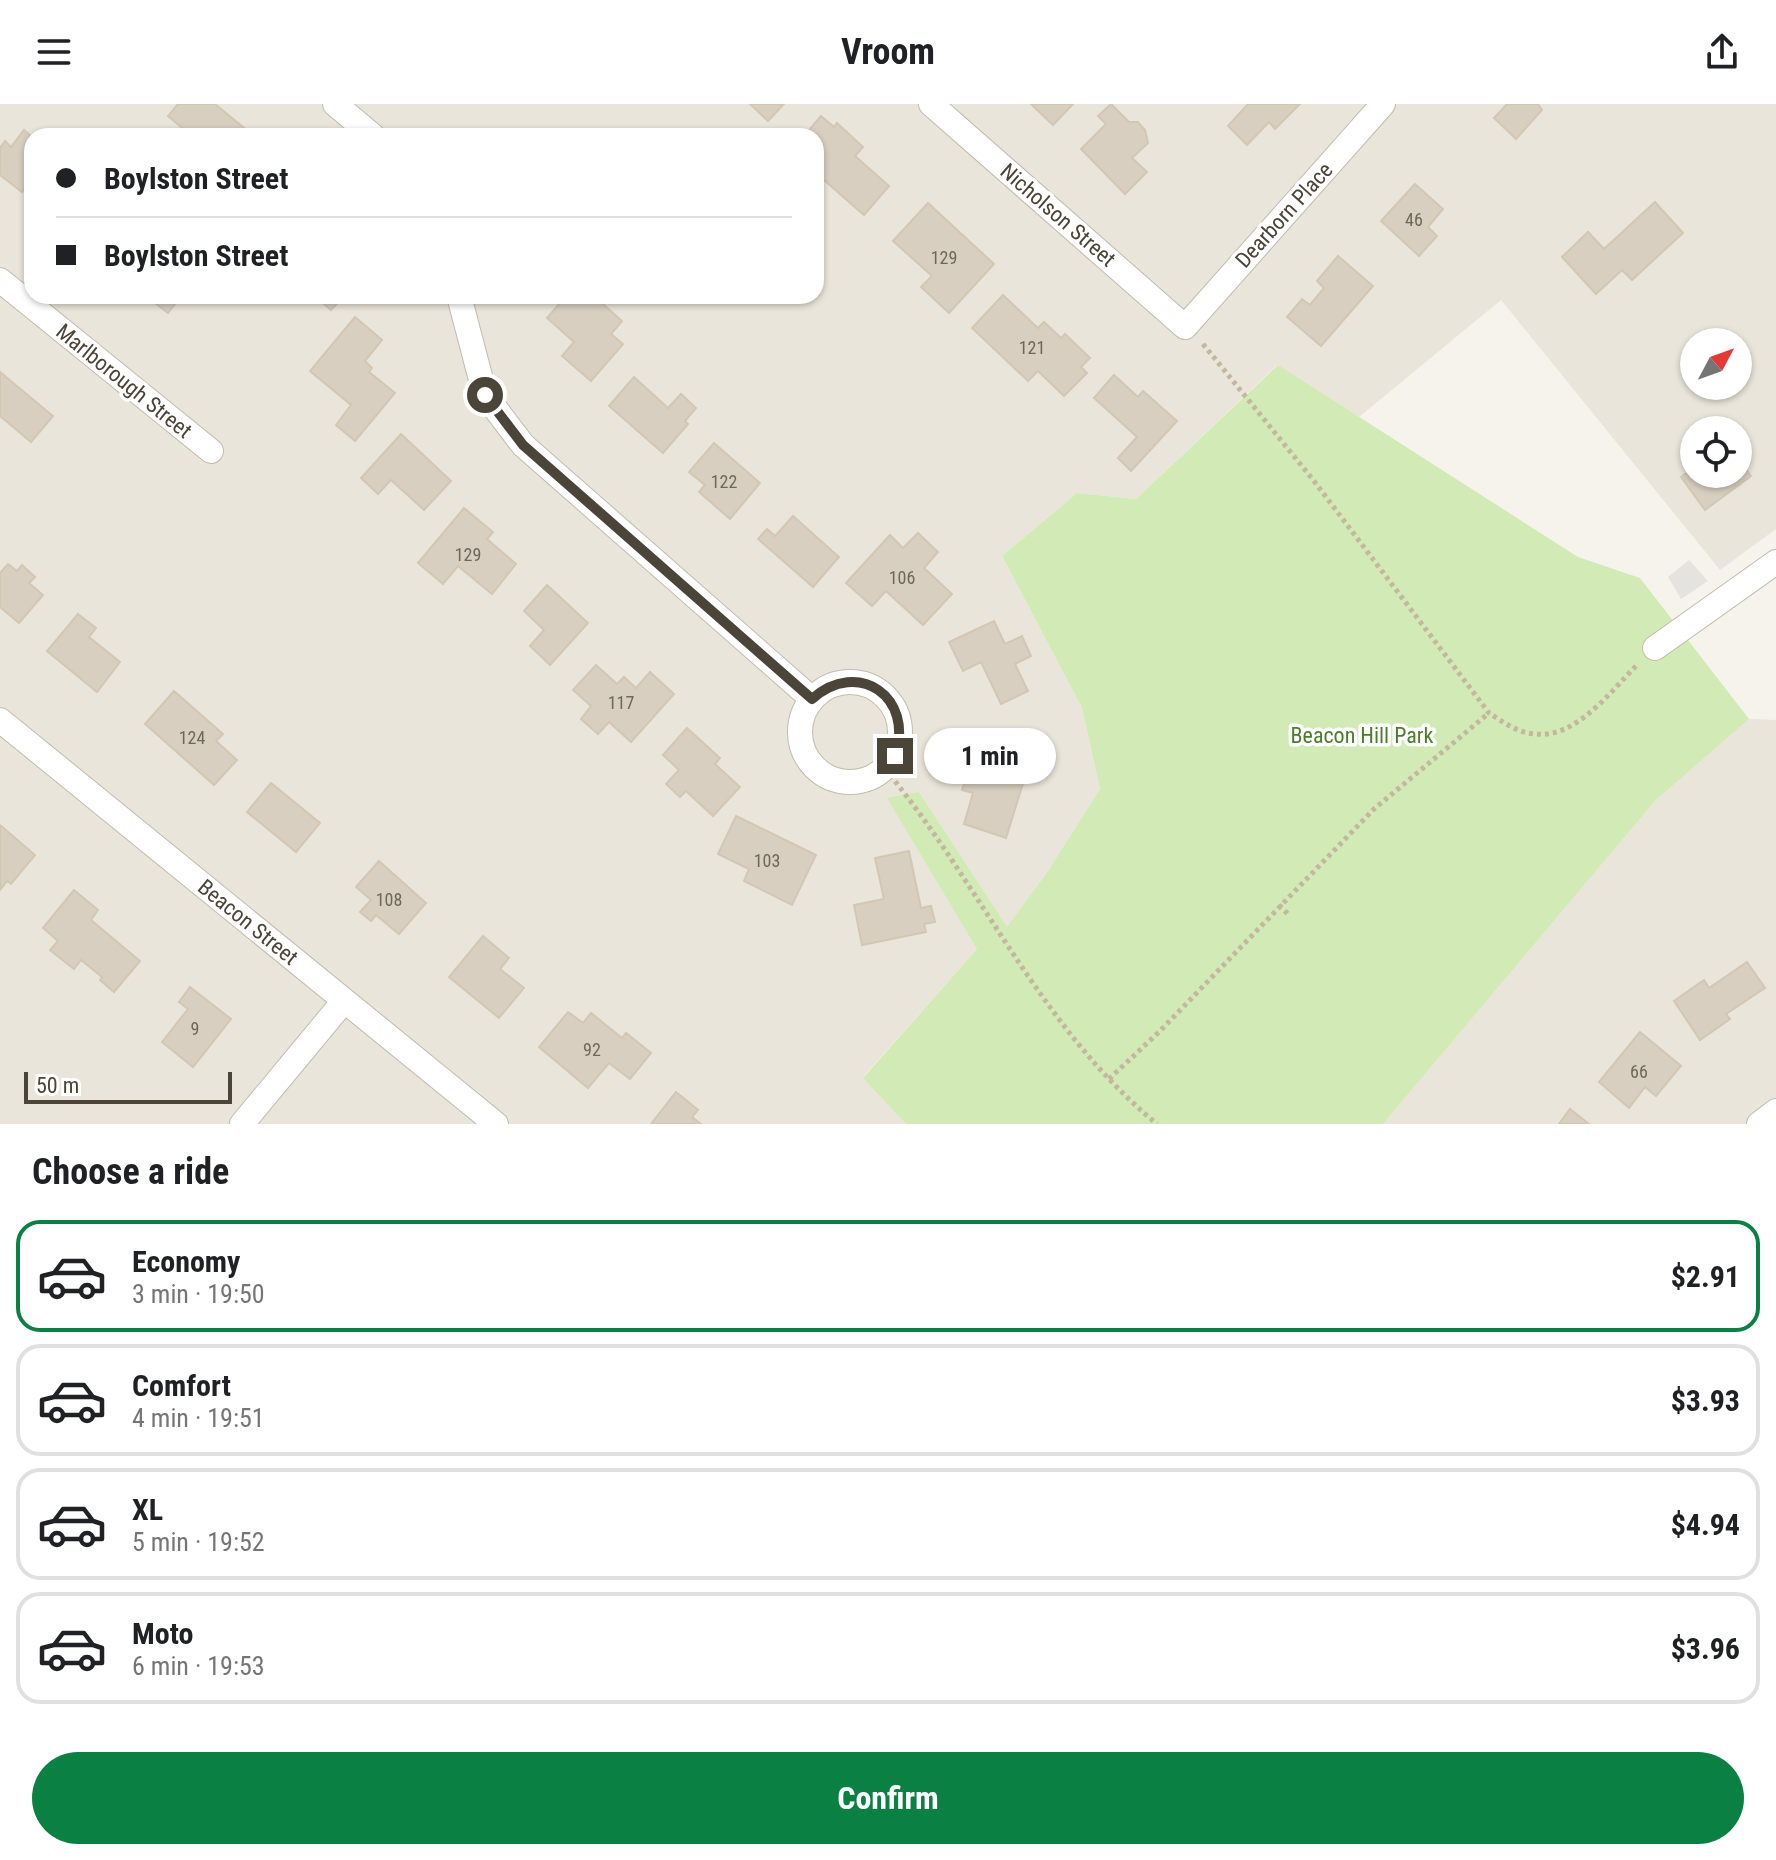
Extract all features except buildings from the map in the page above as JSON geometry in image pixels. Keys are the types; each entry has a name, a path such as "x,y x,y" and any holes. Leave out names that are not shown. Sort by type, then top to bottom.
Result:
{"street":[{"path":"335,104 364,128"},
{"name":"Nicholson Street","path":"931,104 1185,327"},
{"name":"Dearborn Place","path":"1185,327 1383,104"},
{"name":"Marlborough Street","path":"0,280 24,299"},
{"name":"Marlborough Street","path":"30,304 211,451"},
{"path":"461,304 468,341 485,395 523,445 812,699"},
{"path":"1655,648 1776,562"},
{"path":"855,682 871,686 885,695 895,708 900,732 895,756 885,769 858,782 829,777 816,769 806,757 800,727 803,713 812,699 824,689 839,683 855,682"},
{"name":"Beacon Street","path":"0,720 496,1124"},
{"path":"242,1124 344,1001"},
{"path":"1759,1124 1776,1111"}],"path":[{"path":"1185,327 1213,354 1314,481 1489,713 1512,727 1534,734 1554,733 1575,724 1655,648"},
{"path":"1109,1079 1160,1031 1374,809 1489,713"},
{"path":"885,769 911,800 1028,980 1085,1053 1157,1124"},
{"path":"1279,905 1288,914"}],"shaded area":[{"path":"0,104 1776,104 1776,529 1720,570 1501,300 1359,417 1277,365 1136,499 1077,493 1002,556 1082,708 1100,789 1007,928 919,792 977,949 863,1077 906,1124 0,1124"},
{"path":"1689,560 1708,581 1681,599 1668,577"},
{"path":"1749,719 1776,720 1776,1124 1383,1124 1655,801"}],"green space":[{"name":"Beacon Hill Park","path":"1278,365 1578,557 1640,578 1749,719 1655,801 1383,1124 906,1124 863,1078 977,949 887,798 919,792 1007,927 1046,874 1100,789 1082,708 1002,556 1077,493 1136,499"}],"route":[{"path":"485,395 523,445 812,699 824,689 839,683 855,682 871,686 885,695 895,708 900,723 900,740 895,756"}]}
